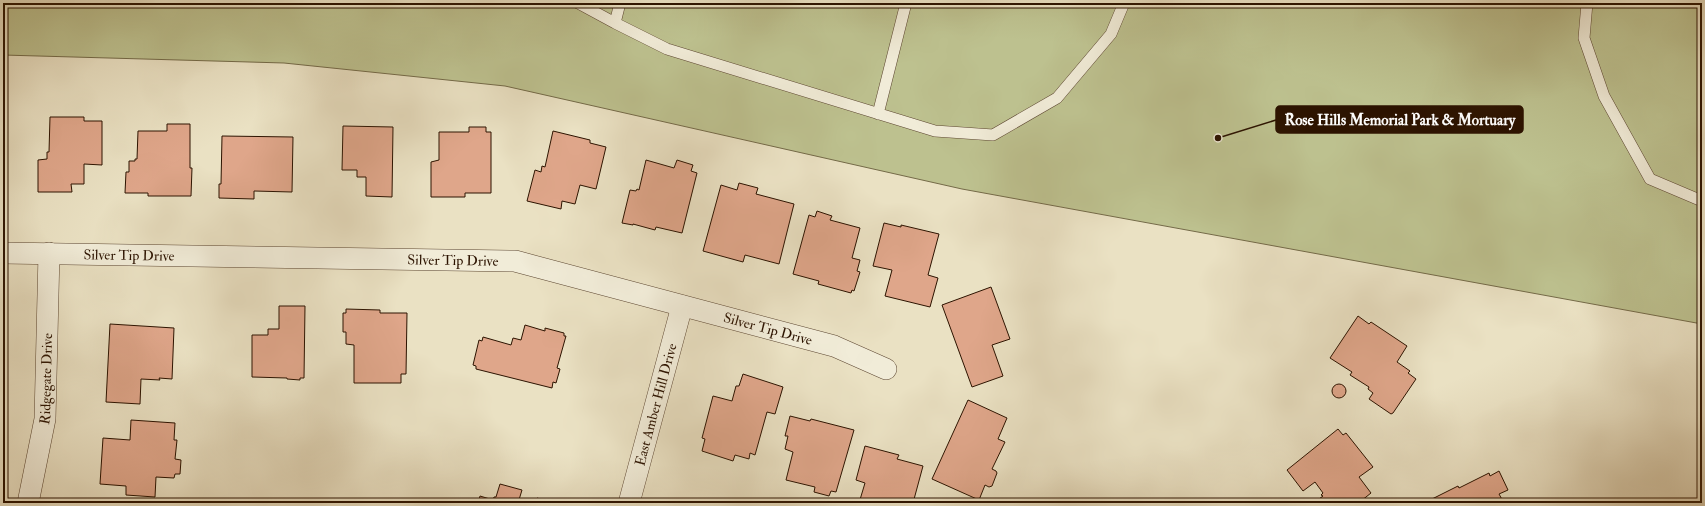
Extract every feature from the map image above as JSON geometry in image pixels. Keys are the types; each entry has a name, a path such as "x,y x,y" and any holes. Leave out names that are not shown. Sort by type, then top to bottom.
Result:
{"street":[{"name":"Silver Tip Drive","path":"3,253 515,261 834,346 886,369"},
{"name":"Ridgegate Drive","path":"28,503 45,419 49,253"},
{"name":"East Amber Hill Drive","path":"629,503 682,306"}],"lane":[{"path":"578,3 667,49 935,131 993,135 1057,98 1111,34 1124,3"},
{"path":"615,23 620,3"},
{"path":"878,114 906,3"},
{"path":"1587,3 1584,38 1604,96 1650,179 1702,201"}],"green space":[{"path":"3,3 1702,3 1702,324 962,189 505,86 284,63 3,55"}],"building":[{"path":"50,117 84,117 84,121 102,121 102,165 84,164 84,184 71,184 72,192 38,192 38,160 47,159 47,152 49,152"},
{"path":"3,124 5,124 5,184 3,184"},
{"path":"167,124 190,124 190,168 192,168 191,196 148,196 148,193 125,193 126,172 129,172 129,161 135,161 135,159 137,159 138,131 167,131"},
{"path":"343,126 393,127 392,197 366,196 366,177 357,177 357,170 342,170"},
{"path":"469,127 486,127 486,132 491,132 491,193 465,193 465,197 431,197 431,162 439,160 439,132 469,132"},
{"path":"553,131 590,140 590,143 606,147 596,189 580,185 575,204 562,201 561,209 527,201 535,170 541,172 542,166 545,167"},
{"path":"222,136 293,137 292,192 254,191 254,199 219,198 219,184 221,184"},
{"path":"646,160 674,168 677,160 693,165 691,171 697,173 682,233 656,227 655,230 633,224 622,223 630,190 639,190"},
{"path":"739,183 758,188 756,194 794,204 779,264 745,255 743,262 703,251 721,185 737,190"},
{"path":"817,211 832,216 830,220 860,228 852,258 860,260 857,271 860,272 854,291 852,290 851,293 818,284 819,281 793,274 809,215 815,217"},
{"path":"884,223 901,227 901,225 939,234 928,275 938,278 930,307 885,296 892,270 873,266"},
{"path":"991,287 1010,339 992,345 1003,376 972,387 942,305"},
{"path":"279,306 305,306 304,378 300,378 300,380 252,377 252,335 268,335 268,329 279,329"},
{"path":"346,309 380,310 380,313 407,313 406,374 401,374 401,383 354,383 354,345 346,344 346,332 343,332 343,313 346,313"},
{"path":"1358,316 1369,324 1371,322 1407,346 1397,362 1410,371 1408,373 1416,379 1391,414 1369,399 1373,393 1368,389 1369,387 1350,375 1352,372 1330,358"},
{"path":"110,324 174,328 172,379 141,379 140,404 106,402"},
{"path":"525,325 545,331 545,328 564,333 564,336 566,336 557,368 560,369 556,383 553,382 552,388 476,369 476,366 473,365 479,340 482,341 483,337 511,345 513,338 521,340"},
{"path":"743,374 783,387 775,414 767,412 755,455 750,453 749,459 735,455 733,461 702,451 705,439 702,438 713,396 732,401 736,386 739,386"},
{"path":"1339,384 1344,386 1346,391 1344,396 1339,398 1334,396 1332,391 1334,386"},
{"path":"968,400 1007,418 998,439 1005,442 992,469 997,473 992,486 989,487 985,485 979,500 932,479"},
{"path":"790,416 810,421 811,419 854,430 836,492 831,491 829,496 814,492 815,487 786,480 793,452 785,449 788,436 785,436"},
{"path":"131,420 175,423 174,440 177,440 175,459 181,460 180,474 175,474 174,478 156,477 155,497 126,495 126,486 100,484 103,438 130,440"},
{"path":"1338,429 1343,435 1346,433 1373,467 1359,477 1371,493 1361,501 1363,503 1320,503 1321,501 1319,499 1323,496 1321,495 1323,493 1315,482 1303,491 1287,470"},
{"path":"865,446 899,455 897,459 923,466 913,503 859,503 865,483 856,480"},
{"path":"1499,471 1508,490 1499,494 1504,503 1431,503 1430,500 1458,486 1459,488 1489,473 1490,476"},
{"path":"500,484 522,490 518,503 478,503 480,496 493,500 494,497 496,497"},
{"path":"537,498 554,503 536,503"}],"place":[{"name":"Rose Hills Memorial Park & Mortuary","path":"1218,138"}]}
